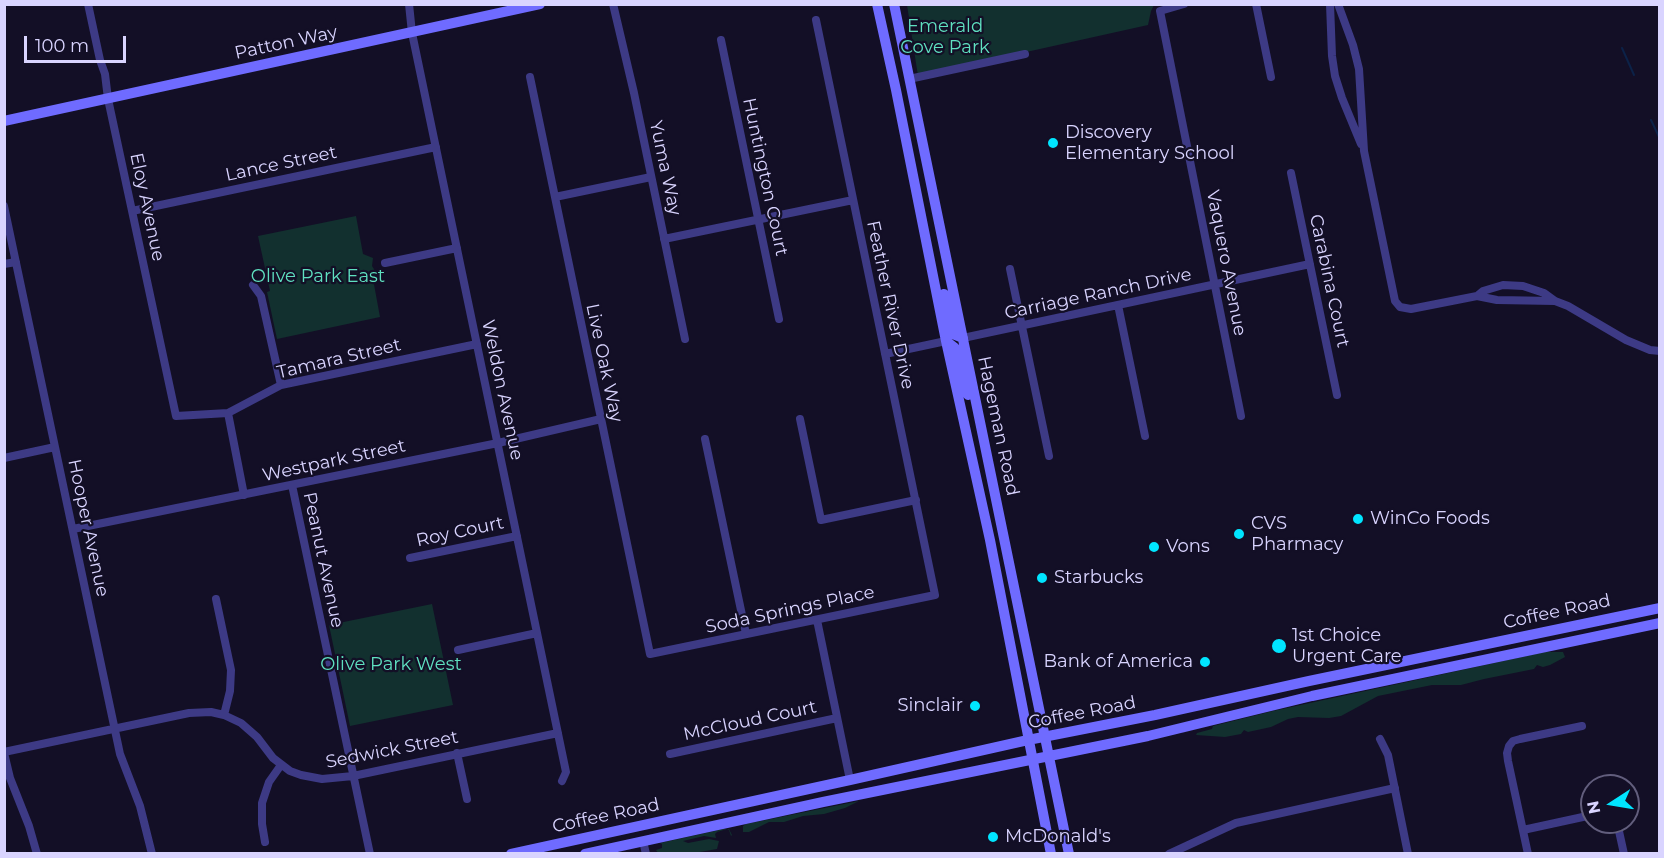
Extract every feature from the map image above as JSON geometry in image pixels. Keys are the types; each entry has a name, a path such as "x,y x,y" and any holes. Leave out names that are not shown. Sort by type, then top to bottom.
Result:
{"main road":[{"name":"Patton Way","path":"4,121 540,4"},
{"name":"Hageman Road","path":"877,4 990,540 1051,854"},
{"name":"Hageman Road","path":"894,4 1069,854"},
{"path":"934,276 944,290 953,334 963,338"},
{"path":"946,340 955,348 965,387 978,417"},
{"path":"990,540 999,559 1010,604 1019,611"},
{"name":"Coffee Road","path":"511,854 1029,740 1659,608"},
{"name":"Coffee Road","path":"585,854 1148,736 1323,694 1659,623"},
{"path":"734,822 735,816 742,812 800,799 806,790"}],"street":[{"name":"Eloy Avenue","path":"88,4 105,74 108,99 176,416"},
{"name":"Weldon Avenue","path":"409,4 412,33 566,772 562,781"},
{"name":"Yuma Way","path":"613,4 685,339"},
{"name":"Vaquero Avenue","path":"1184,4 1160,11 1241,416"},
{"path":"1256,4 1271,77"},
{"path":"1329,4 1335,76 1364,150"},
{"path":"1338,4 1359,69 1364,150 1395,301 1400,307 1411,309 1477,296 1497,300 1555,301"},
{"name":"Feather River Drive","path":"816,20 935,595"},
{"name":"Huntington Court","path":"721,40 779,319"},
{"path":"909,79 1025,54"},
{"name":"Live Oak Way","path":"530,77 650,654"},
{"name":"Lance Street","path":"132,211 436,147"},
{"name":"Carabina Court","path":"1291,173 1337,395"},
{"path":"555,196 651,177"},
{"path":"664,239 853,200"},
{"name":"Hooper Avenue","path":"4,206 114,729 126,773 145,822 152,854"},
{"path":"385,263 457,248"},
{"path":"4,264 16,262"},
{"name":"Carriage Ranch Drive","path":"963,338 1310,264"},
{"path":"1010,269 1049,456"},
{"path":"253,285 261,296 281,385"},
{"path":"1477,296 1483,291 1503,285 1523,286 1544,293 1626,339 1650,350 1659,351"},
{"path":"1118,305 1145,436"},
{"path":"885,354 946,340"},
{"name":"Tamara Street","path":"176,416 228,413 281,385 477,344"},
{"path":"228,413 244,495"},
{"name":"Westpark Street","path":"72,529 498,443 601,419"},
{"path":"800,419 821,520 916,500"},
{"path":"705,439 746,634"},
{"path":"4,458 55,447"},
{"name":"Peanut Avenue","path":"292,485 370,854"},
{"name":"Roy Court","path":"410,558 517,536"},
{"name":"Soda Springs Place","path":"650,654 935,595"},
{"path":"216,599 231,670 230,692 224,715"},
{"path":"817,620 850,780"},
{"path":"458,650 537,633"},
{"name":"Sedwick Street","path":"4,752 189,713 211,712 241,723 250,730 273,758 301,776 334,779 558,733"},
{"name":"McCloud Court","path":"670,754 837,718"},
{"path":"1528,854 1508,761 1509,746 1520,739 1582,726"},
{"path":"1380,739 1388,755 1408,854"},
{"path":"4,752 10,778 29,826 37,854"},
{"path":"457,753 467,799"},
{"path":"265,842 262,803 269,782 281,765"},
{"path":"1169,854 1236,823 1395,789"},
{"path":"1523,830 1580,818"},
{"path":"1620,834 1624,854"},
{"path":"643,842 646,854"}],"green space":[{"name":"Emerald Cove Park","path":"907,5 1154,5 1148,25 918,76"},
{"name":"Olive Park East","path":"356,216 363,254 373,258 372,266 377,274 373,279 380,317 277,339 267,292 270,291 258,236"},
{"name":"Olive Park West","path":"432,604 453,705 350,726 329,625"},
{"path":"1545,652 1563,652 1565,657 1543,667 1537,665 1534,669 1461,685 1432,685 1378,696 1341,716 1298,717 1271,727 1248,732 1244,730 1241,734 1225,737 1196,735 1212,729 1213,726 1273,711"},
{"path":"859,801 824,814 803,816 784,822 769,822 749,832 743,832 743,826 746,824"},
{"path":"727,829 715,834 716,838 704,836 683,841 688,843 709,839 719,841 717,849 694,853 658,853 656,850 662,848 660,843"}],"waterway":[{"path":"1622,48 1634,75"},
{"path":"1651,120 1660,139"}],"place":[{"name":"Discovery Elementary School","path":"1053,143"},
{"name":"WinCo Foods","path":"1358,519"},
{"name":"CVS Pharmacy","path":"1239,534"},
{"name":"Vons","path":"1154,547"},
{"name":"Starbucks","path":"1042,578"},
{"name":"1st Choice Urgent Care","path":"1279,646"},
{"name":"Bank of America","path":"1205,662"},
{"name":"Sinclair","path":"975,706"},
{"name":"McDonald's","path":"993,837"}]}
